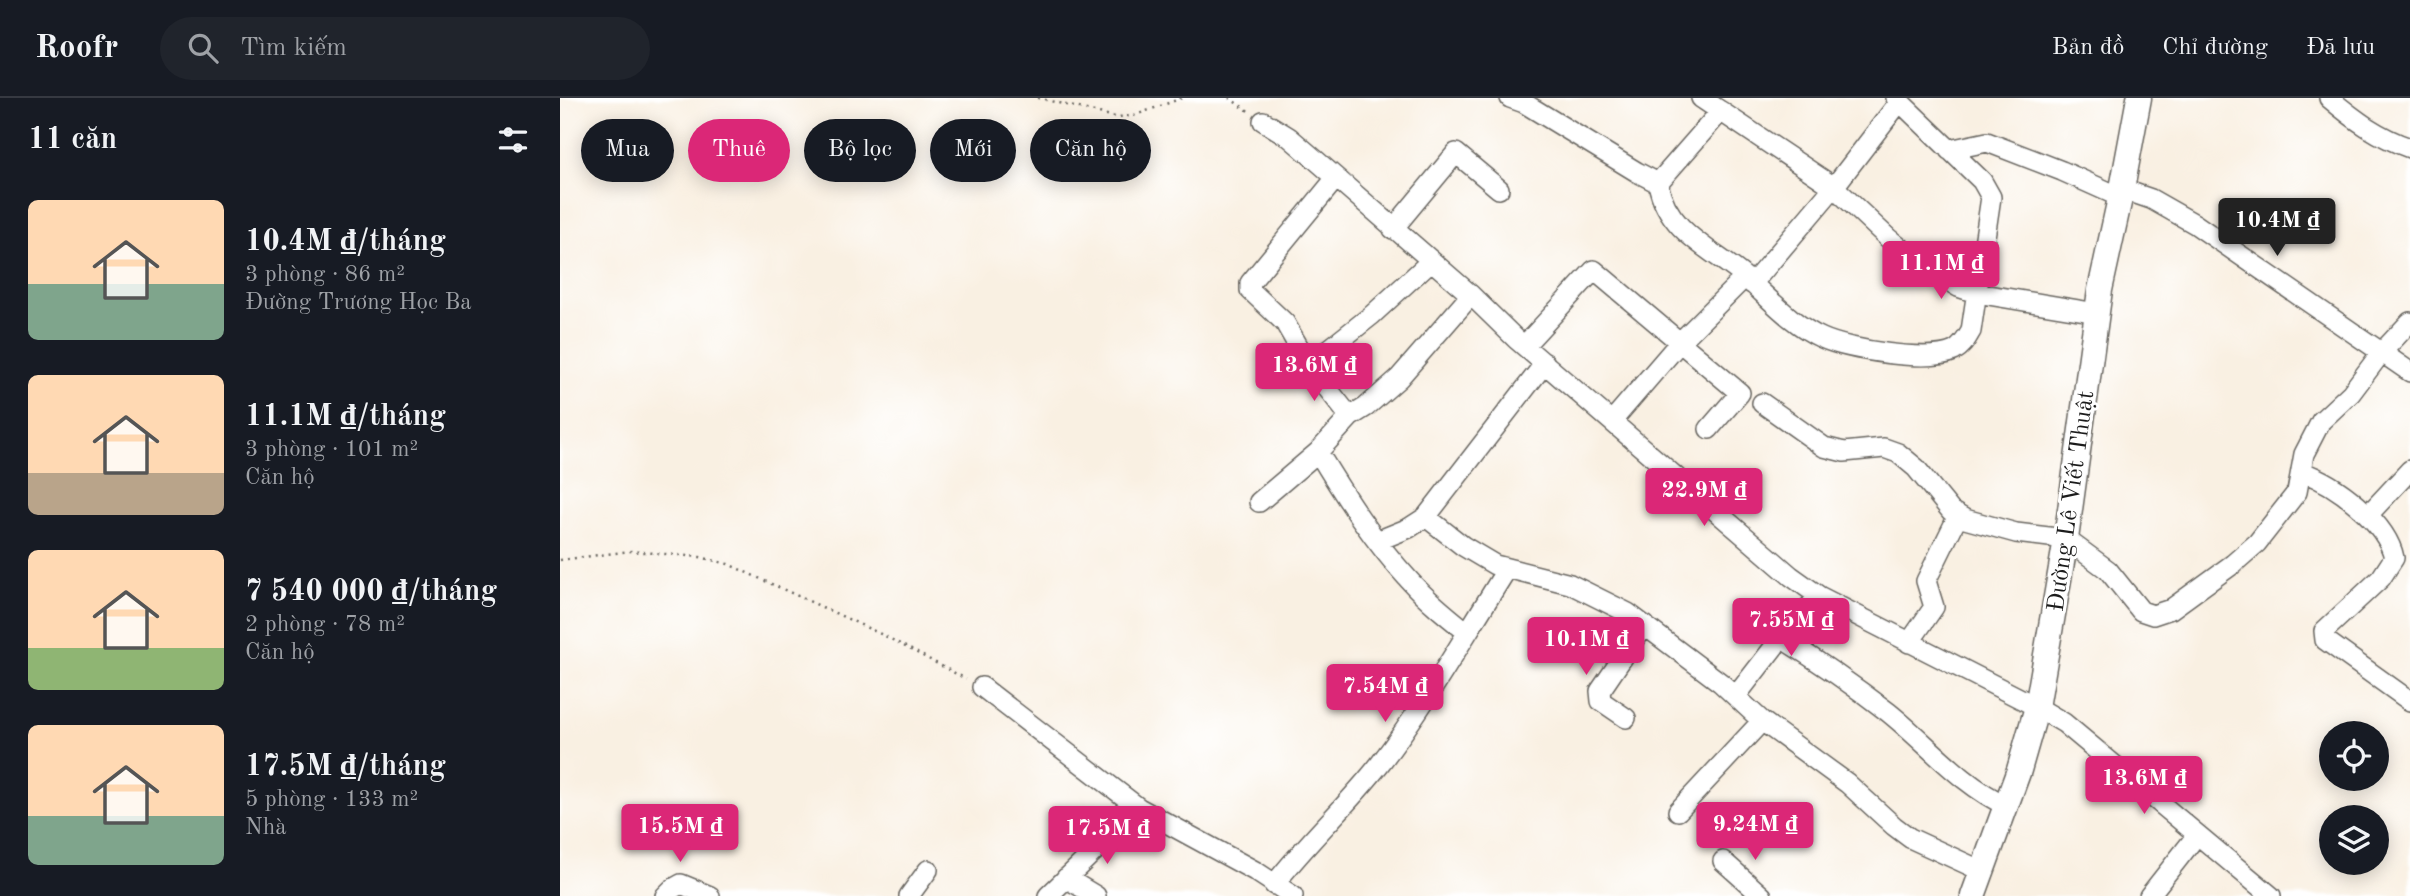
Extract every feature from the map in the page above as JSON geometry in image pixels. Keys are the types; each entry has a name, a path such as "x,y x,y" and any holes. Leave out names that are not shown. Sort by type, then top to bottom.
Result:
{"main road":[{"name":"Đường Lê Viết Thuật","path":"1973,896 2007,806 2037,707 2067,539 2097,313 2139,98"}],"street":[{"path":"1510,98 1524,103 1658,183 1664,204 1684,231 1707,251 1749,280 1804,327 1823,338 1863,349 1921,356 1950,352 1965,342 1971,331 1991,197 1982,181 1898,100 1835,187 1749,280 1680,342 1612,421"},
{"path":"1701,98 1835,187 1888,238 1919,263 1958,287 1976,293 2097,313"},
{"path":"2329,98 2374,133 2410,148"},
{"path":"1658,183 1721,111"},
{"path":"1263,121 1289,137 1471,295 1524,346 1791,576 1819,596 2064,723 2271,896"},
{"path":"1949,150 1987,142 2121,193 2151,199 2195,224 2410,372"},
{"path":"1393,229 1456,153 1499,190"},
{"path":"1336,178 1250,283 1250,290 1285,323 1309,365 1350,417"},
{"path":"1309,365 1381,307 1431,261"},
{"path":"1524,346 1594,270 1740,393 1710,429"},
{"path":"1259,502 1318,452 1350,417 1375,400 1399,378 1471,295"},
{"path":"1762,403 1824,447 1844,452 1884,449 1898,453 1916,468 1930,488 1958,516 2016,533 2067,539 2108,570 2141,611 2153,615 2164,613 2233,565 2257,542 2297,492 2304,454 2321,421 2360,383 2381,353 2410,322"},
{"path":"1377,541 1409,528 1426,517 1545,363"},
{"path":"1318,452 1346,498 1410,582 1467,632"},
{"path":"2368,515 2410,470"},
{"path":"2302,472 2338,491 2368,515 2389,542 2395,558 2381,578 2324,631 2323,636 2410,701"},
{"path":"1909,643 1934,607 1926,581 1958,516"},
{"path":"1426,517 1463,547 1495,565 1570,583 1628,613 1735,696 1762,721 1847,783 1910,838 1984,872"},
{"path":"1274,885 1292,860 1377,768 1445,672 1507,569"},
{"path":"1735,696 1819,596"},
{"path":"1626,718 1601,701 1600,691 1644,625"},
{"path":"1781,638 1821,662 1887,712 1979,791 2007,806"},
{"path":"982,687 1139,808 1255,871 1293,896"},
{"path":"1678,811 1762,721"},
{"path":"1048,896 1139,808"},
{"path":"2150,896 2197,835"},
{"path":"1723,861 1762,896"},
{"path":"909,896 929,870"},
{"path":"1066,878 1096,896"},
{"path":"665,896 672,888 681,884 710,896"}],"path":[{"path":"1038,98 1115,117 1133,116 1182,98"},
{"path":"1229,98 1263,121"},
{"path":"560,561 631,551 700,557 729,564 884,636 982,687"}]}
